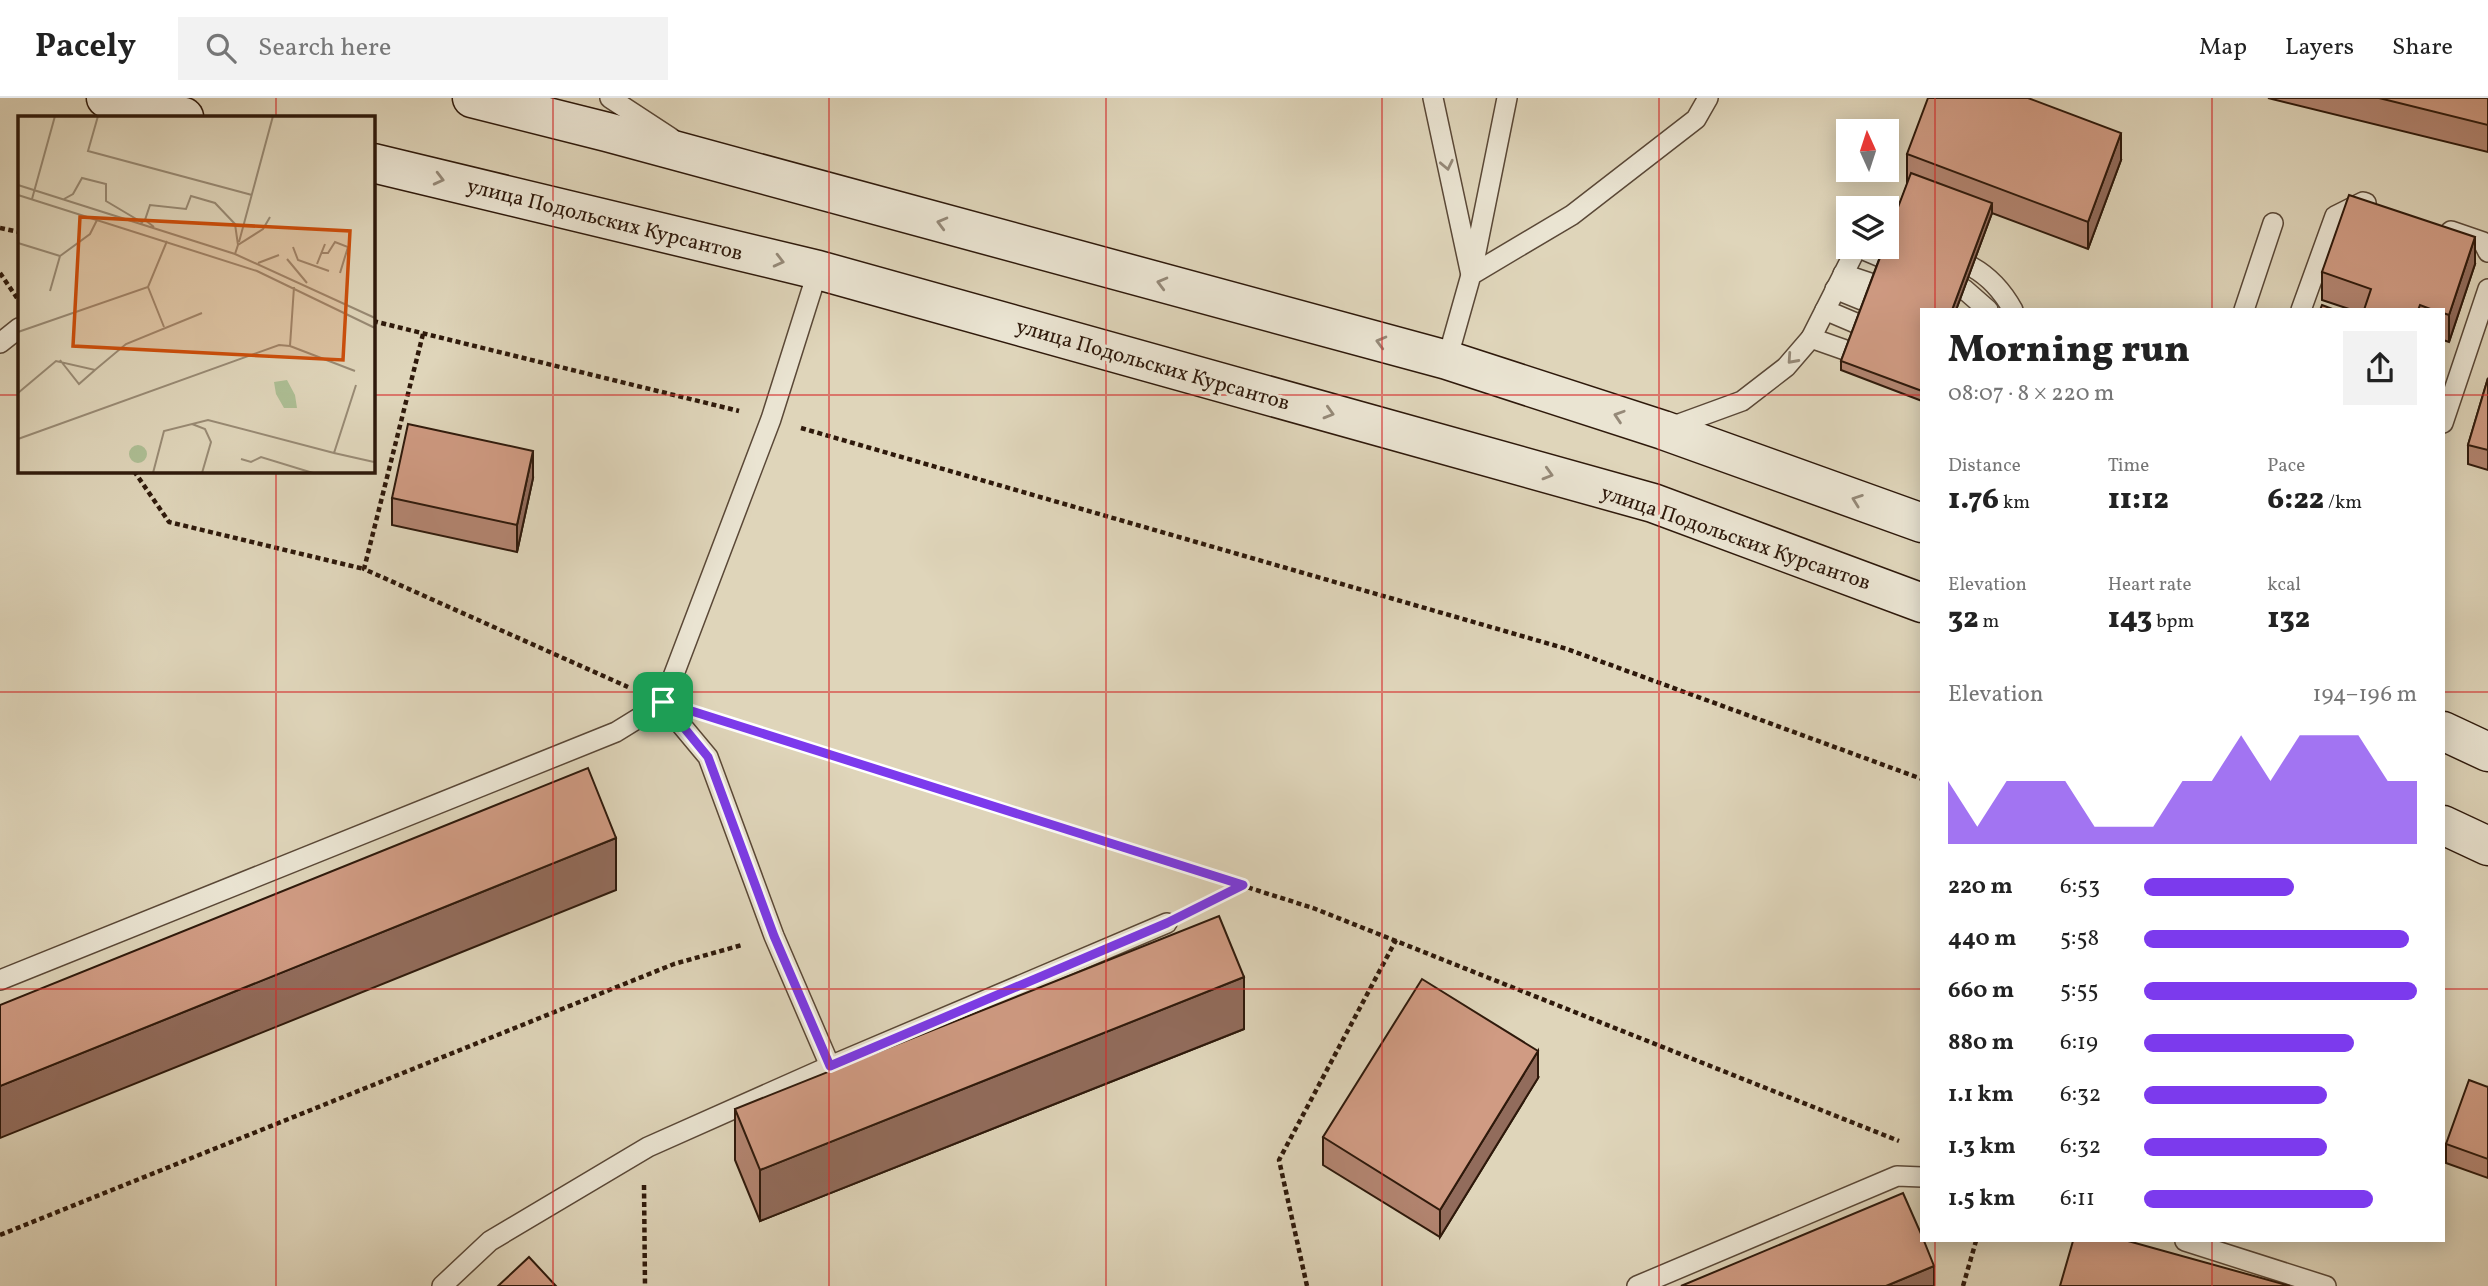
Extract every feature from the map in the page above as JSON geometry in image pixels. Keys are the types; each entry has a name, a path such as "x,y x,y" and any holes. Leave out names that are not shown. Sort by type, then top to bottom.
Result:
{"main road":[{"path":"106,98 166,115"},
{"path":"472,98 609,115 702,158 1447,360 1663,430 1920,522"},
{"name":"улица Подольских Курсантов","path":"374,163 818,270 1653,503 1920,602"},
{"path":"2445,733 2488,752"},
{"path":"2445,826 2488,846"}],"lane":[{"path":"553,98 609,115"},
{"path":"1433,98 1471,275"},
{"path":"1447,360 1471,275 1507,98"},
{"path":"1471,275 1572,215 1696,119 1708,98"},
{"path":"2302,308 2335,216 2364,202 2390,211"},
{"path":"2246,308 2273,223"},
{"path":"2430,224 2483,242 2488,252"},
{"path":"1663,430 1742,401 1786,367 1811,338 1851,259"},
{"path":"1972,267 1986,275 2007,298 2012,308"},
{"path":"0,980 617,732 663,702 771,419 818,270"},
{"path":"1839,281 1870,293"},
{"path":"1964,289 1986,308"},
{"path":"2445,417 2488,289"},
{"path":"1825,310 1858,324"},
{"path":"0,343 18,329"},
{"path":"1811,338 1848,351"},
{"path":"663,702 708,757 774,936 830,1066"},
{"path":"442,1286 490,1241 648,1147 830,1066 1167,923"},
{"path":"1637,1286 1897,1176 1920,1177"},
{"path":"2188,1242 2326,1286"}],"path":[{"path":"0,228 18,232"},
{"path":"0,272 18,300"},
{"path":"374,321 771,419 1567,649 1920,778"},
{"path":"364,569 423,334"},
{"path":"135,472 169,522 364,569 663,702 1313,908 1909,1145"},
{"path":"1167,923 1243,885"},
{"path":"0,1235 674,964 774,936"},
{"path":"1307,1286 1279,1160 1395,940"},
{"path":"645,1286 644,1175 648,1147"},
{"path":"1963,1286 1976,1242"}],"building":[{"path":"1928,98 2028,98 2121,133 2088,222 1907,154"},
{"path":"2379,98 2488,98 2488,125"},
{"path":"1911,173 1992,203 1953,308 1920,308 1920,390 1841,361 1879,259 1899,259 1899,205"},
{"path":"2349,195 2475,237 2449,315 2445,314 2445,308 2420,305 2419,308 2365,308 2371,289 2322,272"},
{"path":"2488,378 2488,450 2468,445"},
{"path":"408,424 533,451 517,525 392,498"},
{"path":"588,768 616,838 0,1086 0,1005"},
{"path":"1219,916 1244,977 760,1170 735,1109"},
{"path":"1422,979 1538,1051 1440,1210 1323,1137"},
{"path":"2469,1080 2488,1087 2488,1159 2446,1144"},
{"path":"1903,1193 1920,1231 1920,1242 1924,1242 1934,1266 1886,1286 1681,1286"},
{"path":"2073,1242 2132,1242 2290,1286 2060,1286"},
{"path":"529,1257 556,1286 498,1286"}],"route":[{"path":"663,702 760,733 1243,885 1167,923 830,1066 774,936 708,757 663,702"}]}
